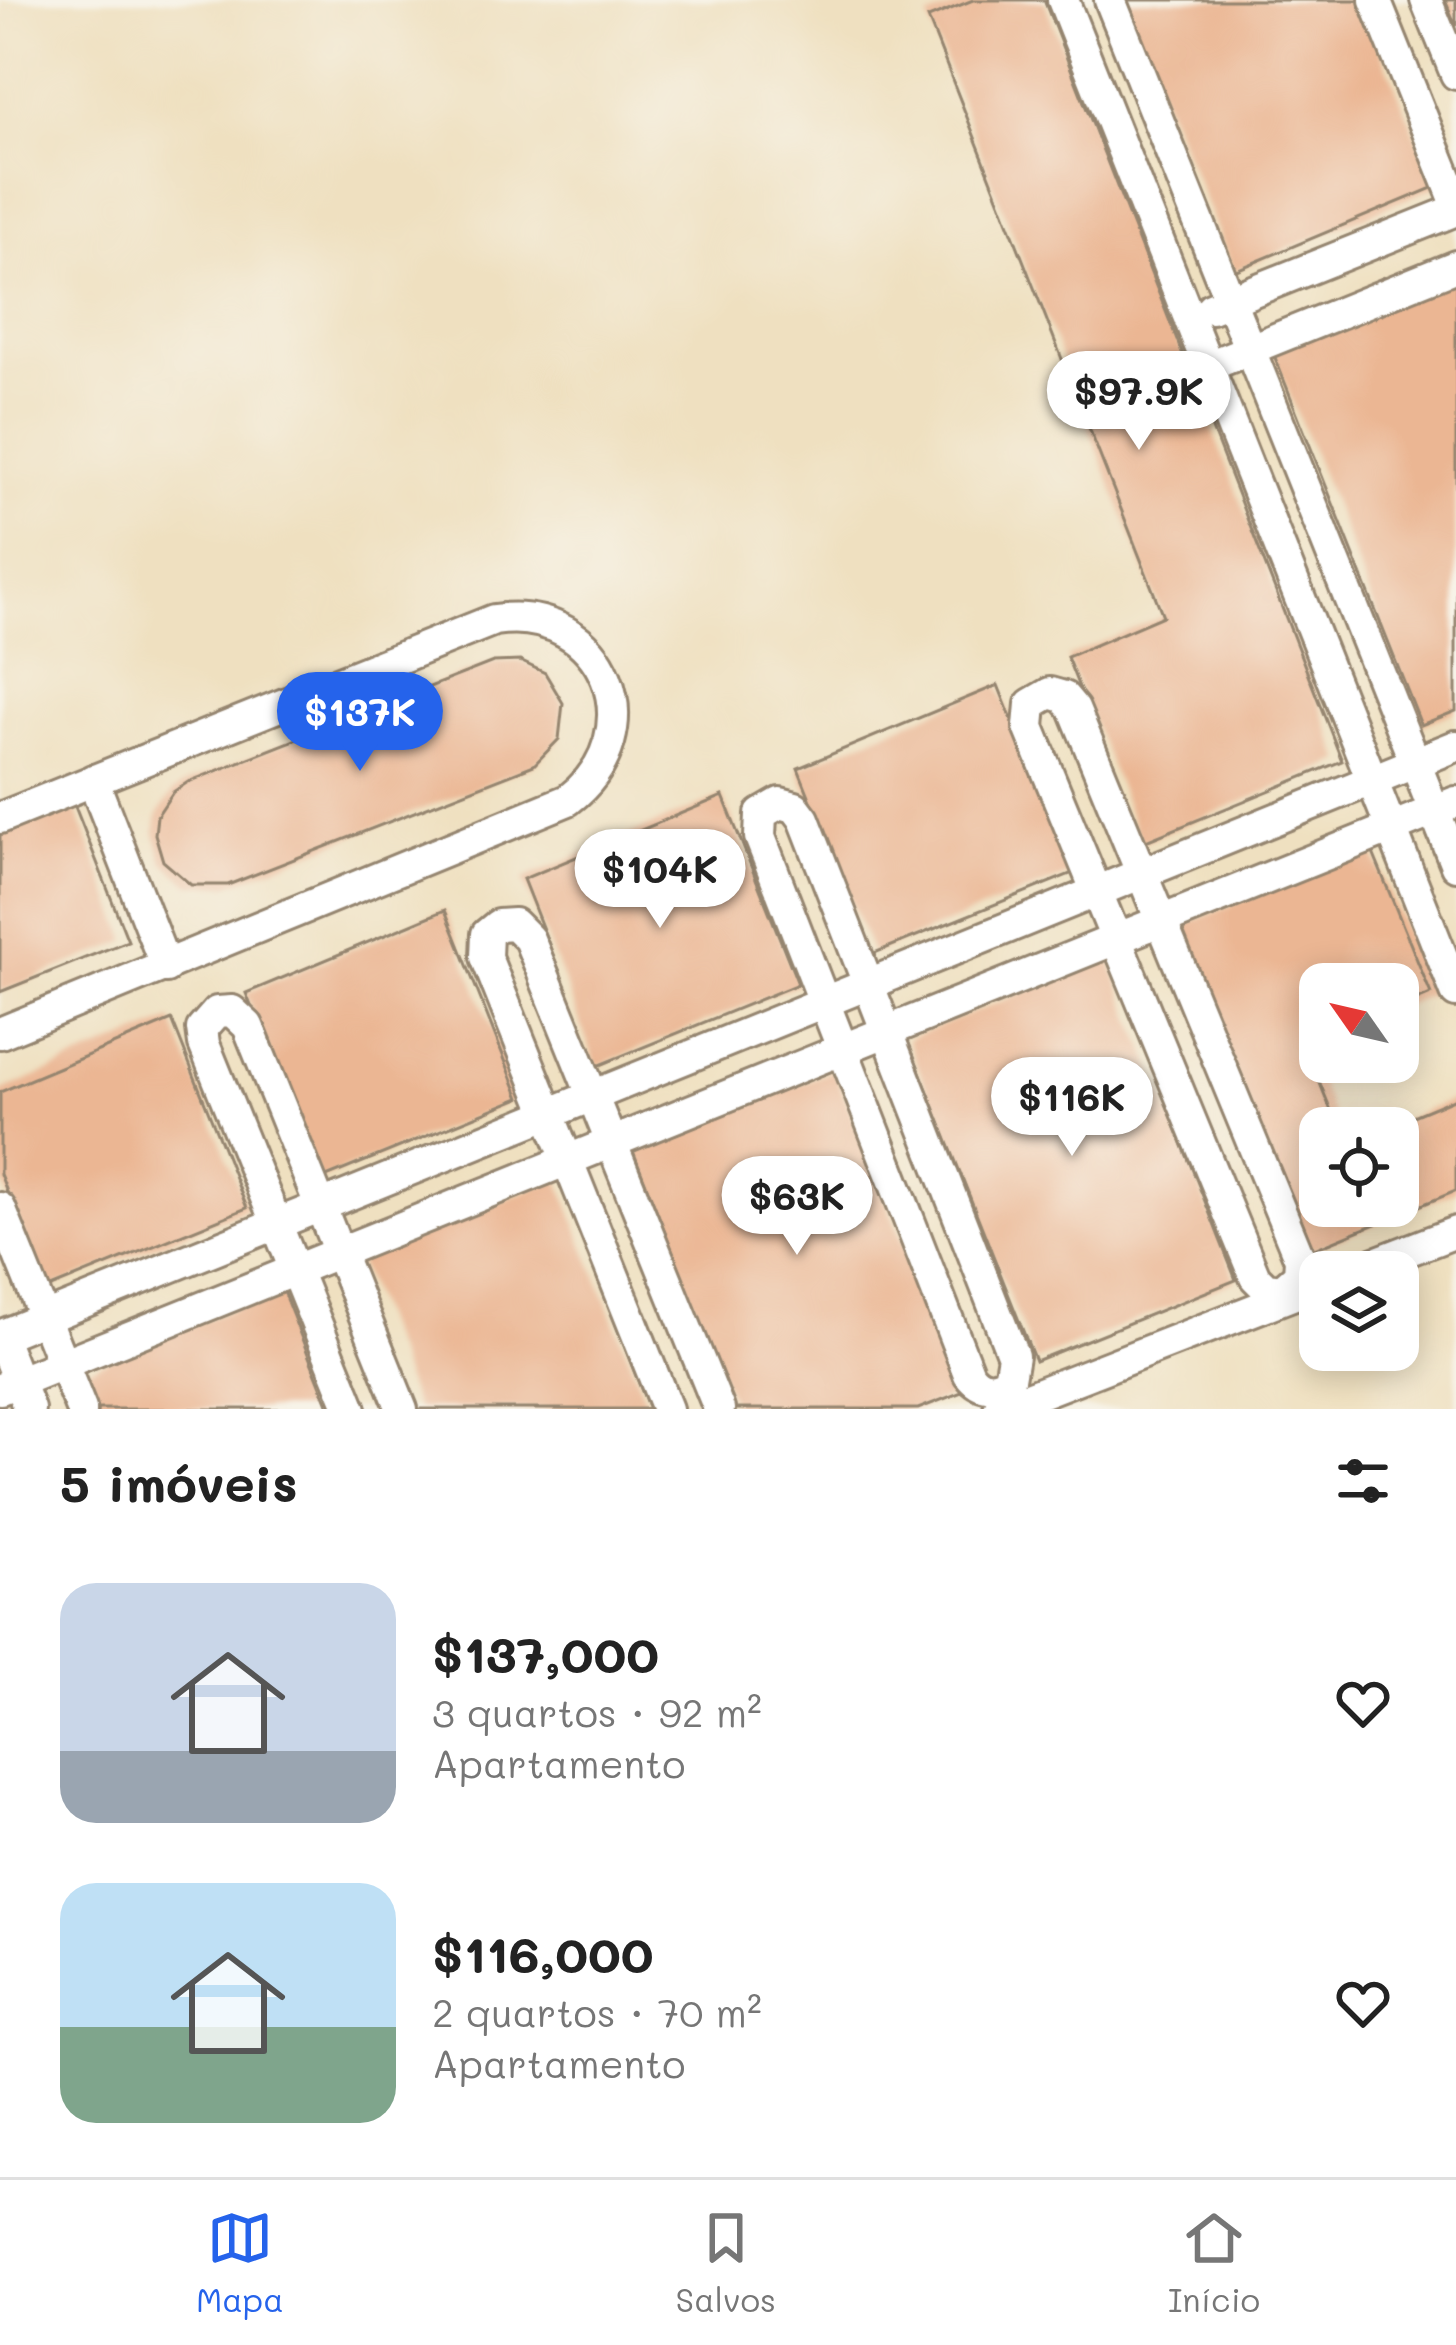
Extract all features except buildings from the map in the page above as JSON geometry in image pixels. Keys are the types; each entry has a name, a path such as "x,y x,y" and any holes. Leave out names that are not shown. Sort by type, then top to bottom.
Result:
{"lane":[{"path":"1063,0 1456,992"},
{"path":"1110,0 1415,763 1445,806 1456,865"},
{"path":"1186,318 1456,206 1375,0"},
{"path":"1426,0 1456,74"},
{"path":"1206,367 1456,266"},
{"path":"0,818 494,620 526,618 558,627 584,645 609,686 614,718 608,750 592,778 568,800 0,1033"},
{"path":"1042,694 1058,694 1070,702 1141,874 1300,1259 1299,1275 1282,1290 1266,1288 1255,1277 1027,719 1031,704 1042,694"},
{"path":"1445,806 62,1364 16,1393 0,1336 1456,746"},
{"path":"93,781 166,968"},
{"path":"773,805 795,807 804,819 868,984 1013,1356 1013,1372 996,1387 980,1385 969,1374 758,830 761,814 773,805"},
{"path":"667,1409 483,949 487,934 498,925 514,924 526,933 719,1409"},
{"path":"351,1409 202,1036 206,1021 217,1012 232,1011 244,1019 402,1409"},
{"path":"0,1208 81,1409"},
{"path":"1407,1251 1456,1232"},
{"path":"999,1409 1299,1292"}]}
